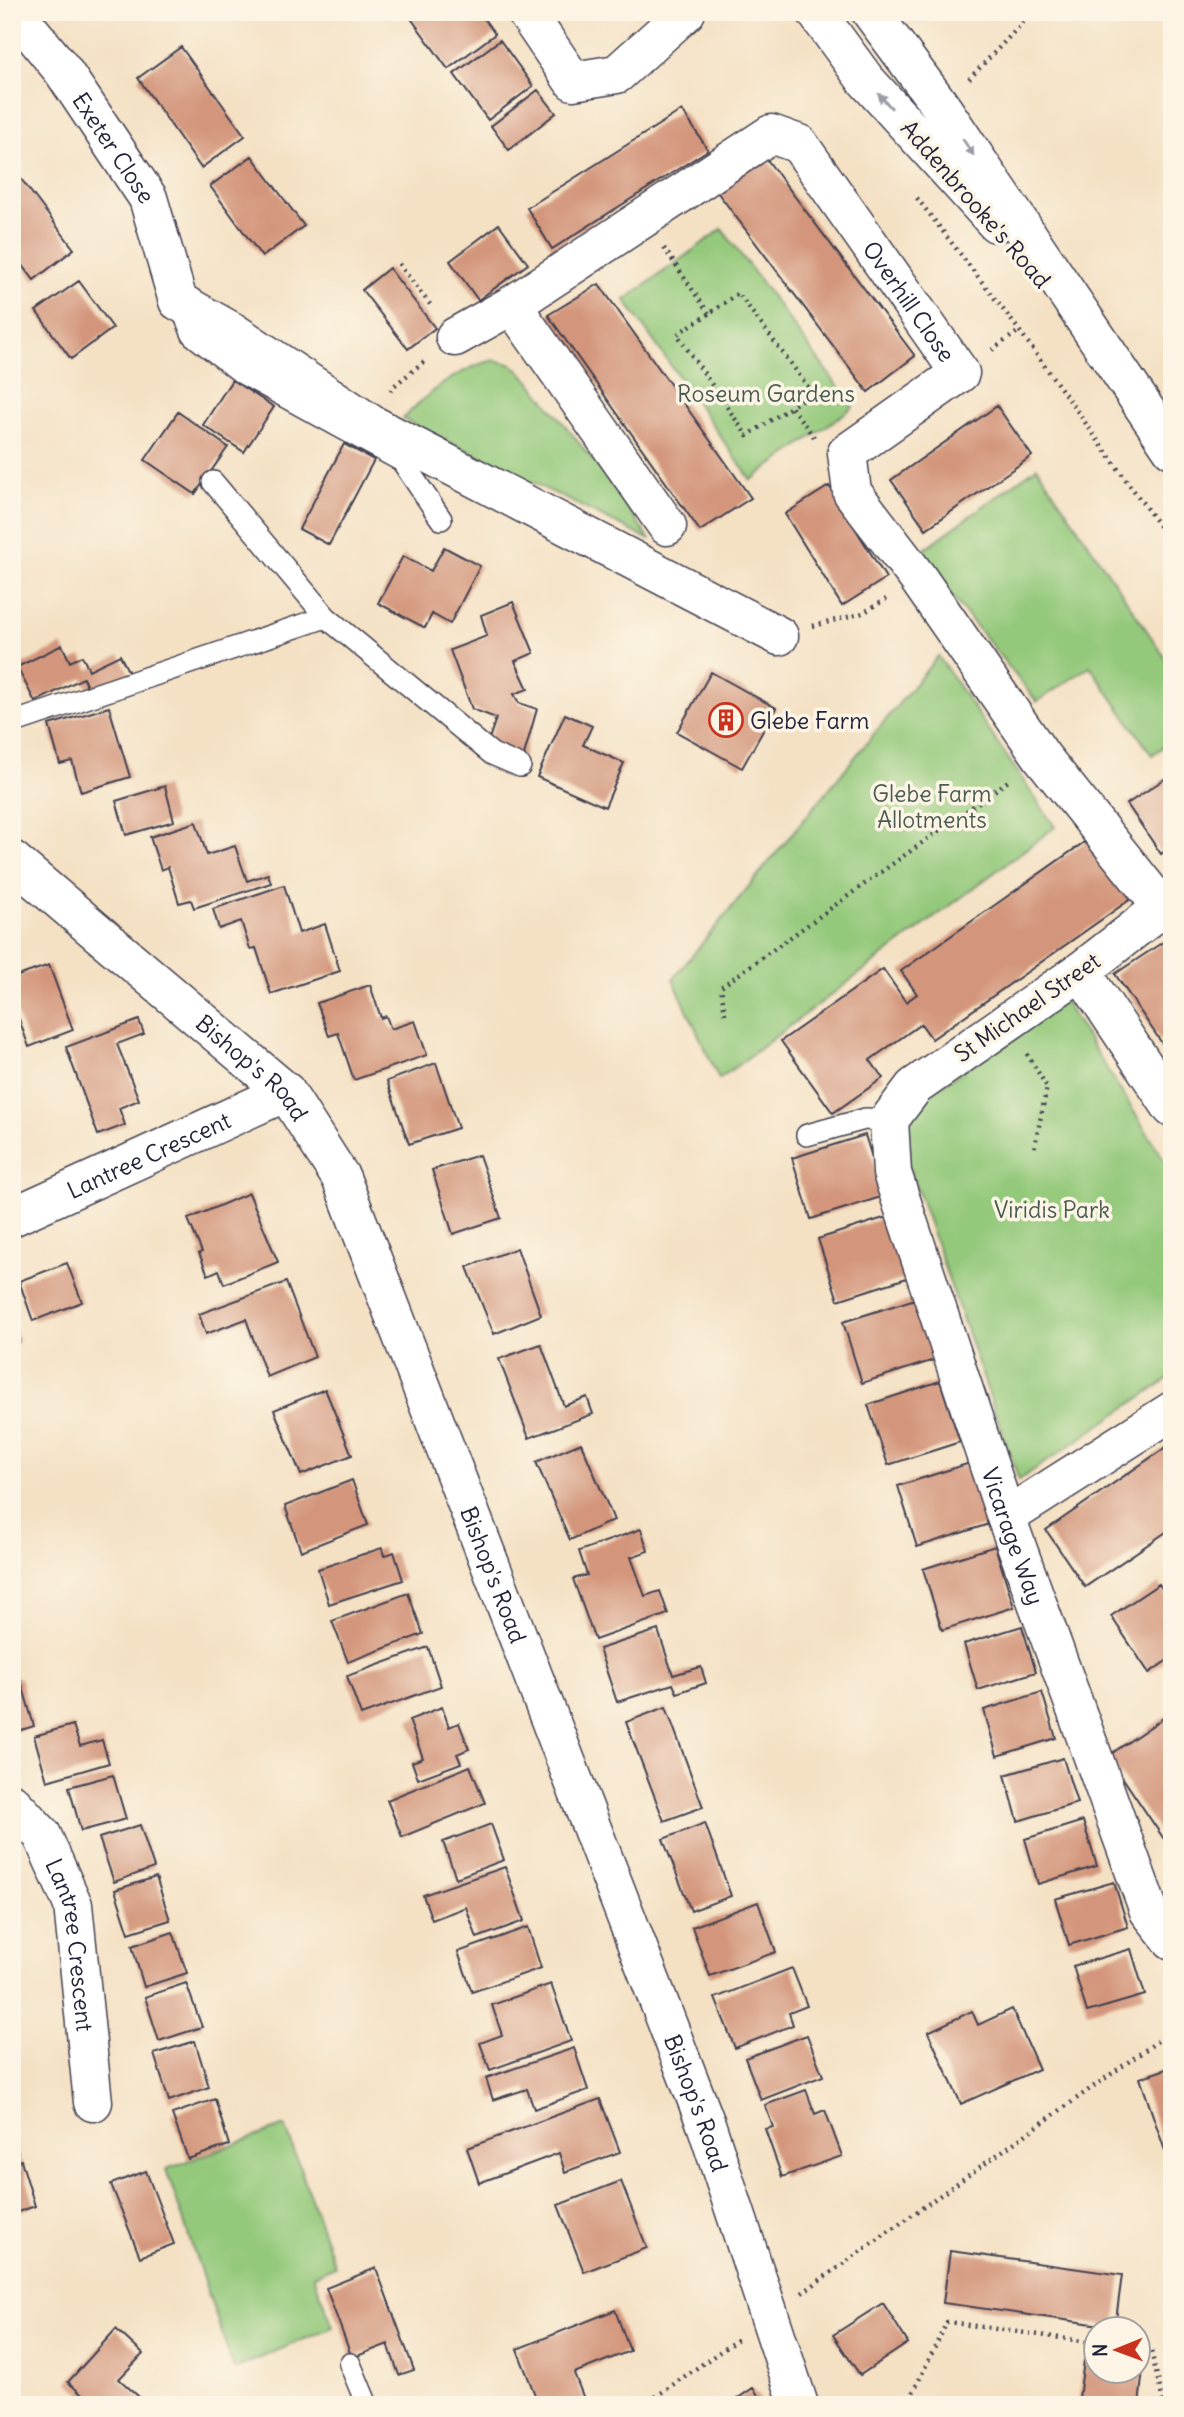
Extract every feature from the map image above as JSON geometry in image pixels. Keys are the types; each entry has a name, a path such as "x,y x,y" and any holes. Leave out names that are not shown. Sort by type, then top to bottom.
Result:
{"street":[{"name":"Exeter Close","path":"15,12 63,71 148,198 178,301"},
{"path":"526,12 573,81 617,74 686,12"},
{"name":"Addenbrooke's Road","path":"816,12 865,79 1023,253 1135,397"},
{"name":"Addenbrooke's Road","path":"871,12 942,108 1172,449"},
{"name":"Overhill Close","path":"455,337 512,305 771,134 799,144 960,373 847,453"},
{"path":"178,301 233,332 371,424 779,636"},
{"path":"512,305 667,526"},
{"path":"847,453 852,492 917,577 1042,757 1167,903"},
{"name":"Bishop's Road","path":"12,860 286,1093 341,1178 706,2124 799,2405"},
{"name":"St Michael Street","path":"889,1120 914,1087 1080,971 1167,903"},
{"path":"1080,971 1172,1108"},
{"name":"Lantree Crescent","path":"12,1217 286,1093"},
{"name":"Vicarage Way","path":"889,1120 892,1173 1006,1517 1160,1903 1172,1940"},
{"path":"1006,1517 1172,1411"},
{"name":"Lantree Crescent","path":"12,1803 42,1835 73,1905 93,2102"}],"lane":[{"path":"178,301 193,335 242,373 402,461 441,519"},
{"path":"213,482 326,617 492,754 520,766"},
{"path":"12,723 326,617"},
{"path":"807,1136 865,1119 889,1120"},
{"path":"350,2364 367,2405"}],"path":[{"path":"942,108 1033,12"},
{"path":"911,190 1019,330 1172,544"},
{"path":"643,218 709,314"},
{"path":"738,293 812,392 791,407 747,436 677,334 738,293"},
{"path":"791,407 823,449 847,453"},
{"path":"779,636 863,613 917,577"},
{"path":"725,1014 720,987 1042,757"},
{"path":"1024,1049 1048,1087 1034,1150"},
{"path":"644,2405 1172,2031"},
{"path":"906,2405 947,2322 1082,2341"},
{"path":"1152,2359 1164,2405"}],"green space":[{"name":"Roseum Gardens","path":"722,229 853,407 751,480 625,300"},
{"path":"494,360 513,365 528,379 603,473 650,540 403,419 444,383 468,369"},
{"path":"1037,467 1172,668 1172,740 1152,755 1090,666 1037,702 918,554"},
{"name":"Glebe Farm Allotments","path":"938,656 1055,827 719,1079 673,979"},
{"name":"Viridis Park","path":"1064,1001 1172,1172 1172,1376 1019,1480 907,1160 905,1125 925,1097"},
{"path":"285,2126 335,2266 313,2275 333,2327 234,2369 166,2169"}],"building":[{"path":"417,12 479,12 495,34 448,69 410,17"},
{"path":"500,40 533,86 488,120 454,74"},
{"path":"181,47 245,136 201,168 138,78"},
{"path":"538,90 556,113 509,150 491,126"},
{"path":"682,110 708,150 552,249 527,208"},
{"path":"759,149 915,356 868,392 712,185"},
{"path":"252,156 304,226 262,257 210,186"},
{"path":"12,167 74,249 34,280 12,251"},
{"path":"499,224 528,264 478,300 450,261"},
{"path":"389,268 435,328 408,349 362,290"},
{"path":"79,281 113,328 71,359 36,311"},
{"path":"599,284 751,498 700,531 548,315"},
{"path":"232,380 274,407 244,452 203,425"},
{"path":"997,406 1032,456 926,529 891,480"},
{"path":"178,412 228,447 195,494 145,460"},
{"path":"344,444 374,460 329,545 299,529"},
{"path":"829,486 886,578 842,606 785,514"},
{"path":"444,547 480,566 450,624 432,614 425,628 378,603 403,556 431,571"},
{"path":"513,602 534,653 515,661 528,689 514,694 519,703 537,709 523,758 488,742 496,718 472,709 450,650 487,636 481,615"},
{"path":"62,645 70,662 82,656 89,670 120,655 130,675 91,695 83,678 35,702 17,667"},
{"name":"Glebe Farm","path":"711,672 776,708 742,768 677,732"},
{"path":"109,707 130,777 81,792 72,761 60,764 49,725"},
{"path":"565,714 592,726 583,745 624,763 605,807 537,777"},
{"path":"1172,774 1172,846 1161,854 1127,804"},
{"path":"165,786 174,821 126,835 116,801"},
{"path":"196,822 207,855 235,846 247,881 268,874 271,883 194,908 191,900 179,903 168,867 161,870 150,837"},
{"path":"1093,836 1135,896 932,1039 921,1024 870,1060 883,1078 833,1113 781,1041 883,969 906,1002 917,994 901,971"},
{"path":"284,885 299,933 325,924 340,971 271,994 256,948 250,949 241,921 219,929 213,909"},
{"path":"1172,936 1172,1058 1115,974"},
{"path":"49,965 73,1030 29,1047 12,1000 12,978"},
{"path":"370,985 381,1018 386,1016 391,1029 415,1021 427,1055 354,1080 338,1033 329,1036 317,1003"},
{"path":"139,1020 144,1034 117,1044 139,1100 119,1108 125,1125 98,1135 66,1047"},
{"path":"436,1063 458,1128 409,1144 387,1081"},
{"path":"865,1135 884,1196 811,1219 792,1158"},
{"path":"479,1155 501,1218 453,1234 432,1170"},
{"path":"249,1193 278,1262 224,1284 219,1270 208,1275 188,1219"},
{"path":"890,1216 910,1277 838,1300 818,1239"},
{"path":"517,1248 541,1315 494,1334 467,1267"},
{"path":"67,1263 82,1302 33,1321 19,1281"},
{"path":"286,1282 315,1357 267,1377 246,1319 206,1334 199,1314"},
{"path":"915,1299 934,1360 862,1383 843,1322"},
{"path":"12,1325 19,1342 12,1345"},
{"path":"541,1344 564,1406 587,1397 593,1414 529,1438 499,1359"},
{"path":"940,1381 960,1442 888,1465 868,1405"},
{"path":"325,1389 352,1455 301,1475 274,1410"},
{"path":"581,1443 614,1520 570,1540 536,1462"},
{"path":"1172,1443 1172,1528 1085,1587 1046,1530"},
{"path":"970,1463 989,1524 917,1547 898,1486"},
{"path":"352,1480 368,1525 301,1551 285,1506"},
{"path":"641,1529 648,1551 631,1557 645,1596 660,1591 668,1614 595,1640 573,1579 587,1575 579,1551"},
{"path":"995,1546 1014,1607 942,1630 923,1569"},
{"path":"382,1548 384,1556 394,1552 403,1580 329,1604 318,1569"},
{"path":"1159,1584 1172,1603 1172,1657 1149,1673 1111,1616"},
{"path":"408,1593 423,1634 348,1662 332,1621"},
{"path":"1022,1626 1036,1672 978,1690 964,1644"},
{"path":"658,1630 673,1675 701,1667 706,1683 677,1693 673,1684 617,1702 599,1649"},
{"path":"428,1647 441,1686 361,1715 347,1676"},
{"path":"20,1677 34,1726 12,1733 12,1680"},
{"path":"1042,1692 1056,1738 997,1756 984,1710"},
{"path":"442,1707 449,1727 459,1723 469,1749 457,1754 461,1763 418,1779 412,1762 423,1758 409,1720"},
{"path":"666,1707 703,1807 664,1821 626,1722"},
{"path":"1172,1712 1172,1851 1108,1756"},
{"path":"73,1725 80,1746 102,1740 109,1763 47,1781 34,1736"},
{"path":"1063,1758 1077,1803 1018,1821 1005,1775"},
{"path":"470,1766 485,1803 402,1837 387,1800"},
{"path":"113,1775 126,1819 81,1831 69,1787"},
{"path":"1083,1821 1097,1866 1038,1884 1025,1839"},
{"path":"705,1823 731,1896 691,1911 663,1839"},
{"path":"491,1824 504,1860 456,1878 443,1842"},
{"path":"140,1825 154,1868 114,1882 99,1838"},
{"path":"505,1867 524,1921 477,1938 466,1907 432,1920 423,1895"},
{"path":"156,1877 170,1920 129,1933 115,1890"},
{"path":"1114,1882 1128,1927 1069,1945 1055,1899"},
{"path":"758,1902 776,1952 710,1976 692,1927"},
{"path":"528,1927 541,1968 472,1992 458,1952"},
{"path":"173,1932 187,1973 144,1987 132,1946"},
{"path":"1131,1949 1145,1995 1087,2012 1073,1966"},
{"path":"792,1968 807,2006 789,2013 793,2025 735,2048 715,1998"},
{"path":"186,1983 202,2027 159,2041 145,1997"},
{"path":"551,1984 571,2041 490,2070 480,2043 502,2035 492,2005"},
{"path":"1012,2009 1039,2069 961,2104 928,2032 972,2011 978,2025"},
{"path":"807,2035 823,2076 761,2100 745,2058"},
{"path":"195,2041 209,2087 169,2101 154,2054"},
{"path":"574,2048 588,2090 534,2109 527,2089 493,2100 486,2078"},
{"path":"1172,2067 1172,2168 1171,2168 1140,2078"},
{"path":"806,2090 815,2114 825,2110 842,2156 782,2177 765,2129 773,2127 765,2105"},
{"path":"215,2099 229,2145 188,2159 172,2114"},
{"path":"600,2099 620,2152 565,2172 559,2153 479,2183 467,2148"},
{"path":"12,2137 18,2152 12,2154"},
{"path":"21,2160 35,2206 12,2214 12,2163"},
{"path":"146,2171 174,2244 140,2257 111,2184"},
{"path":"621,2181 647,2248 584,2272 558,2205"},
{"path":"950,2251 1122,2275 1116,2316 1082,2316 1082,2322 943,2303"},
{"path":"376,2268 414,2370 399,2375 388,2344 352,2358 326,2288"},
{"path":"883,2303 908,2343 860,2375 833,2335"},
{"path":"615,2310 630,2351 574,2373 584,2399 570,2405 539,2405 517,2349"},
{"path":"116,2329 143,2354 119,2379 148,2405 93,2405 68,2382"},
{"path":"1082,2376 1082,2386 1141,2386 1139,2405 1078,2405"},
{"path":"753,2388 765,2405 728,2405"}],"place":[{"name":"Glebe Farm","path":"726,720"}]}
